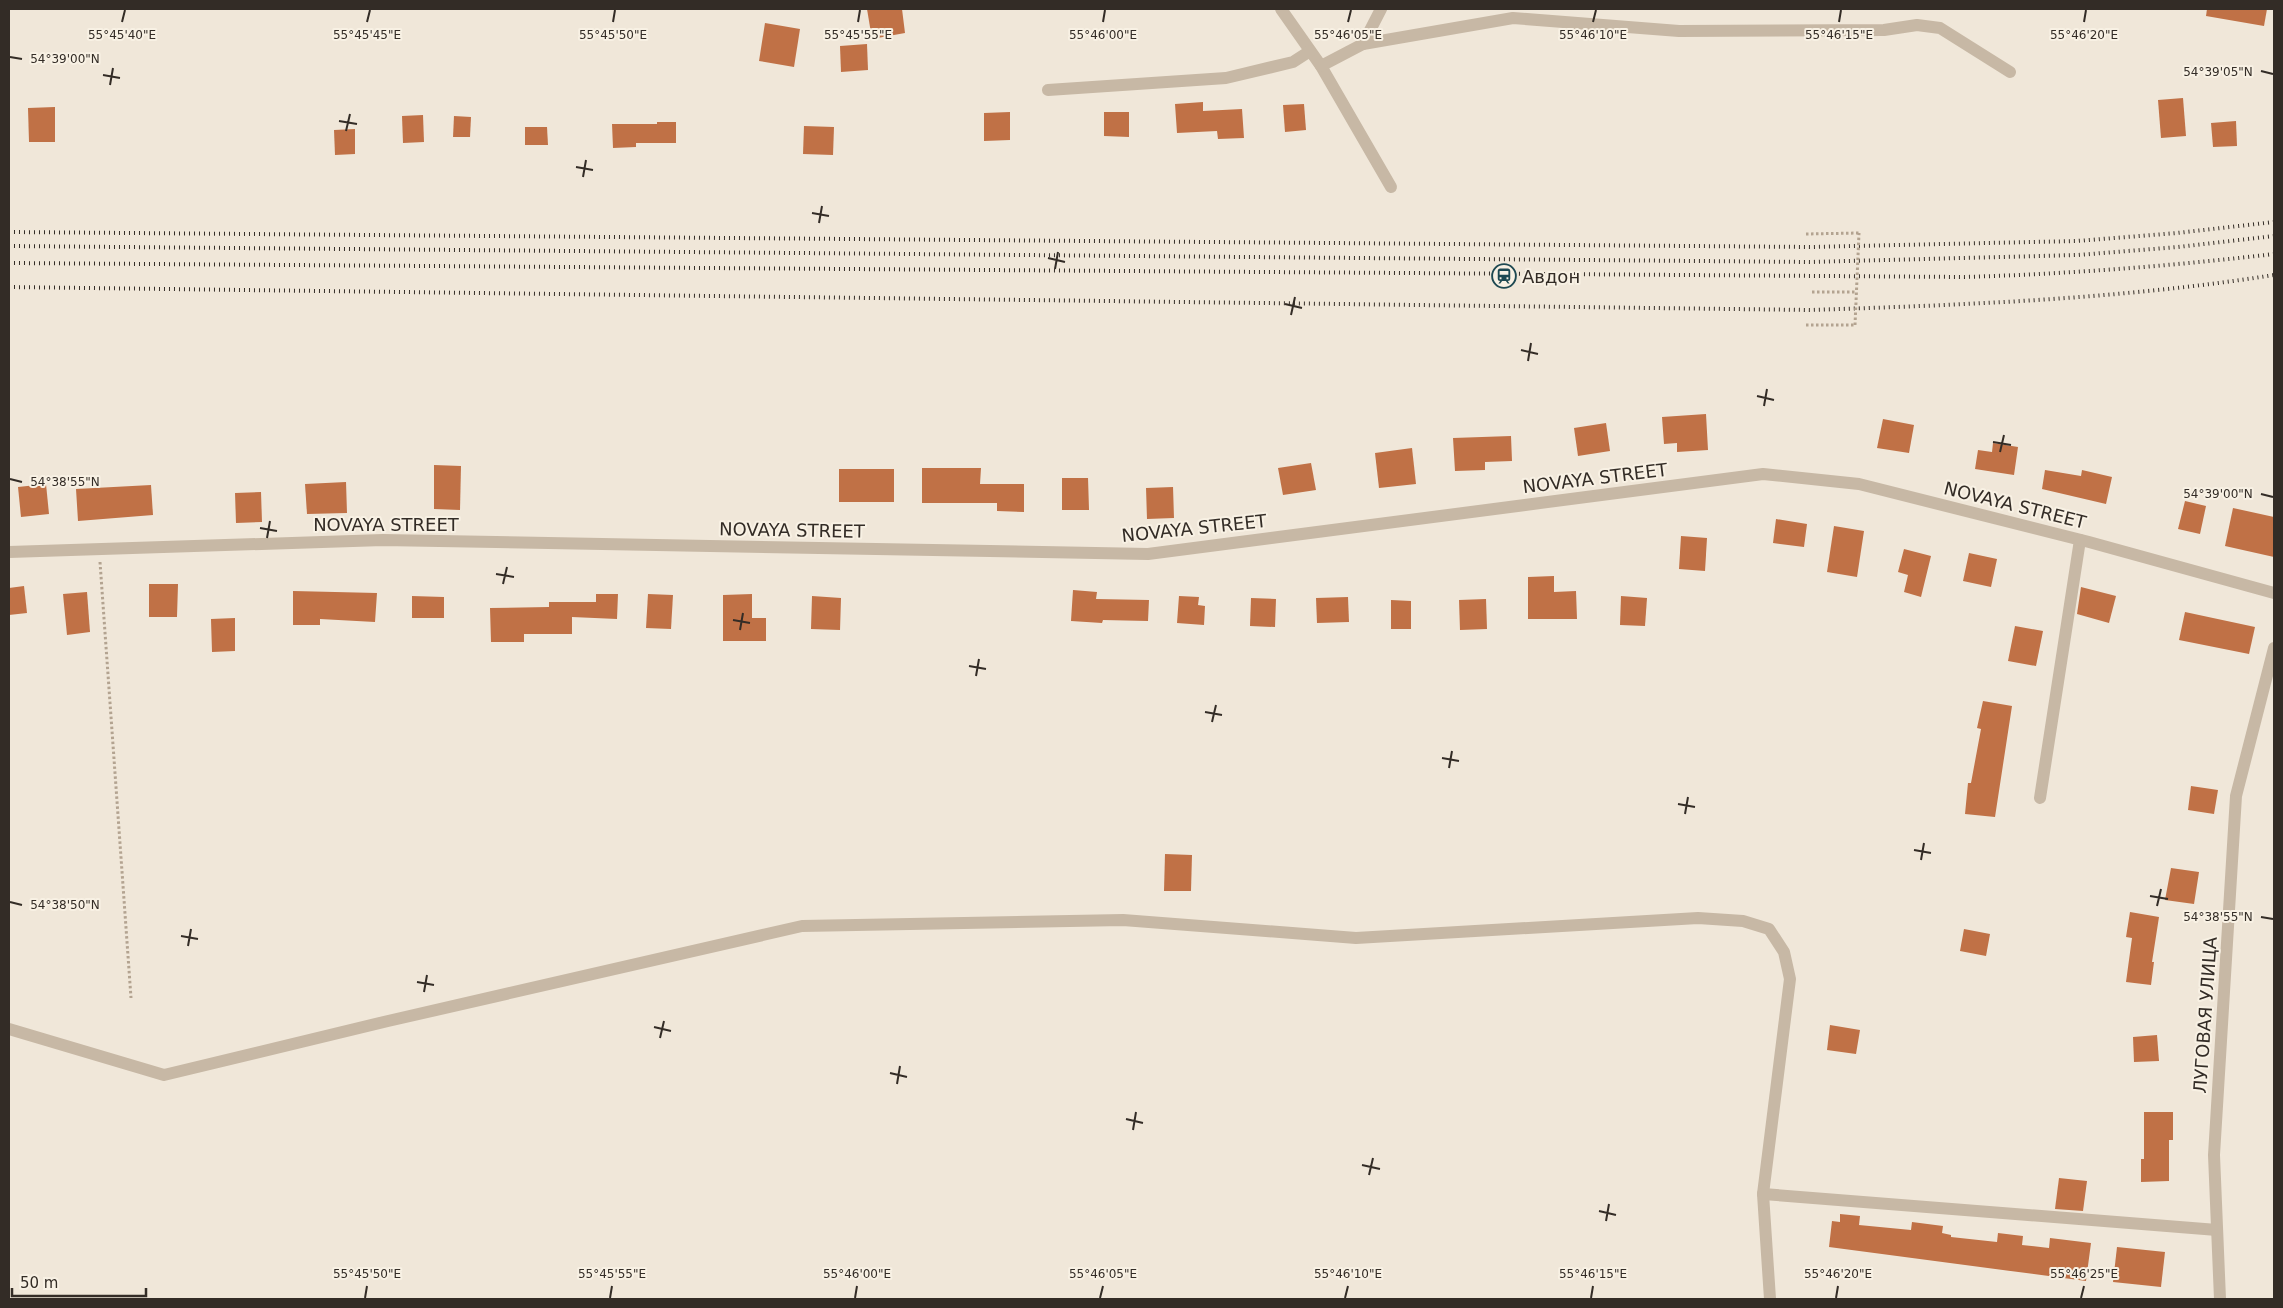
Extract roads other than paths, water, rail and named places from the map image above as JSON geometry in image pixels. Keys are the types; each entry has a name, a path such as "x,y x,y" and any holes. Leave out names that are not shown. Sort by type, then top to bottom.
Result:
{"street":[{"path":"1281,9 1320,66 1391,188"},
{"path":"1363,44 1381,9"},
{"path":"1320,66 1363,44 1514,18 1680,31 1884,30 1917,25 1940,28 2010,72"},
{"path":"1048,90 1226,78 1293,62 1310,51"},
{"name":"NOVAYA STREET","path":"9,552 383,540 1148,554 1763,474 1859,484 2080,540 2274,593"},
{"path":"2040,798 2080,540"},
{"name":"ЛУГОВАЯ УЛИЦА","path":"2220,1299 2214,1155 2236,796 2274,648"},
{"path":"9,1029 164,1076 388,1021 802,926 1122,920 1356,938 1698,918 1743,921 1769,929 1784,952 1790,979 1763,1194 1770,1299"},
{"path":"1763,1194 2217,1230"}],"railway":[{"path":"9,232 1810,247 2077,241 2177,233 2274,222"},
{"path":"9,246 1810,262 2078,255 2178,247 2274,236"},
{"path":"9,263 1964,277 2119,269 2274,254"},
{"path":"9,287 1810,310 2043,300 2159,290 2274,275"}],"place":[{"name":"Авдон","path":"1504,276"}]}
